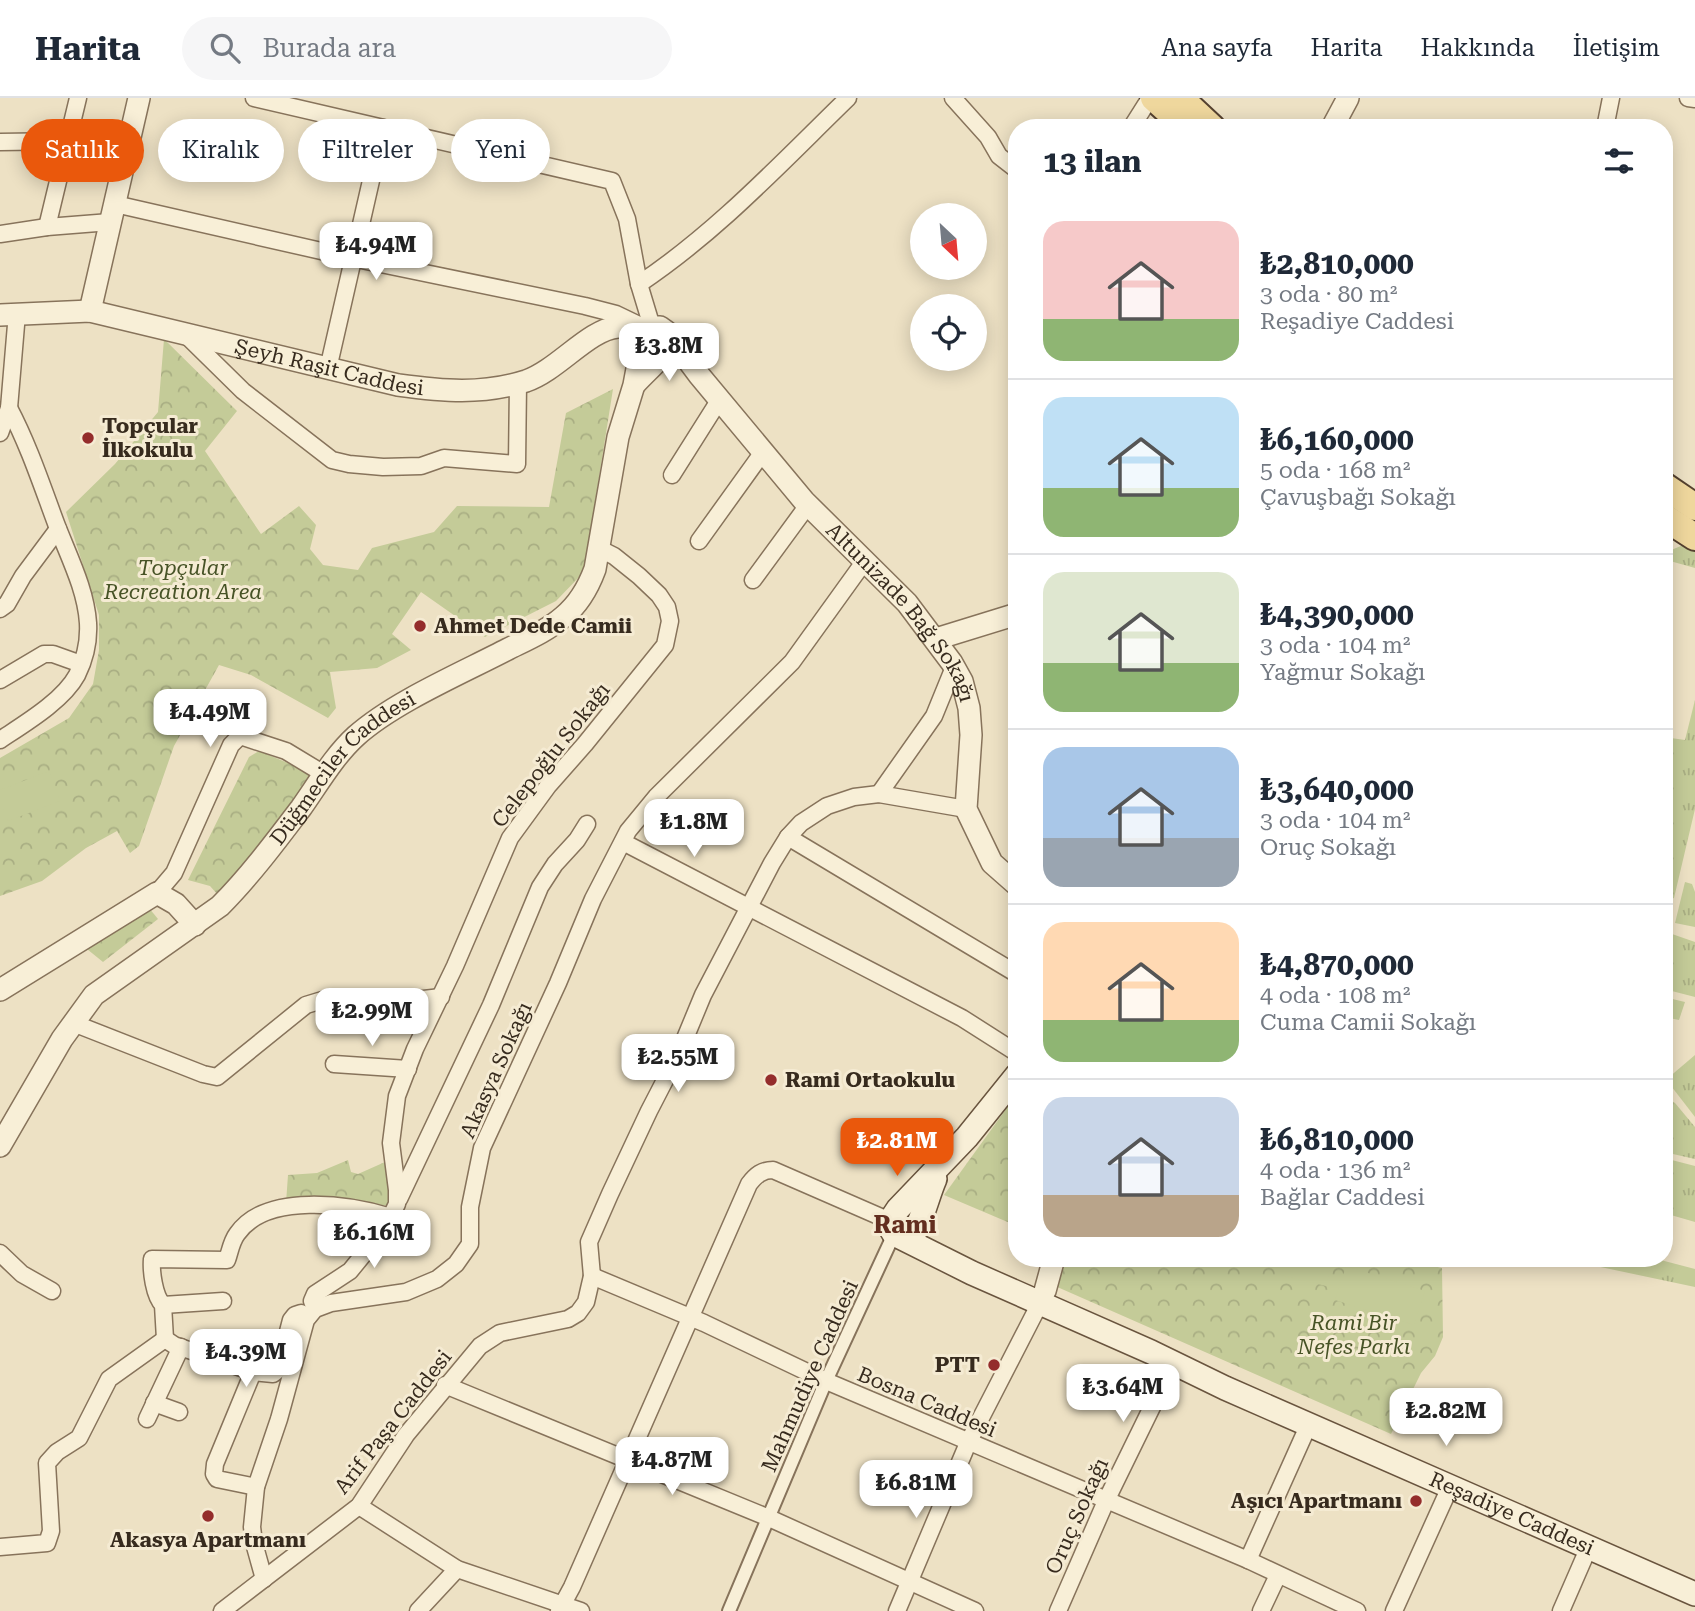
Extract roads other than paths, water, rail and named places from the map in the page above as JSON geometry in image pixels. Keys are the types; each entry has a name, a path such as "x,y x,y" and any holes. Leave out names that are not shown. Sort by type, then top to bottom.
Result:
{"main road":[{"path":"1152,98 1177,119"},
{"path":"1179,98 1202,119"},
{"path":"1673,492 1695,507"},
{"path":"1673,523 1695,537"},
{"path":"903,1231 907,1199 941,1167 1008,1086"},
{"name":"Reşadiye Caddesi","path":"903,1231 972,1273 1043,1297 1176,1358 1695,1584"},
{"name":"Reşadiye Caddesi","path":"1176,1358 1309,1424 1695,1594"}],"street":[{"path":"73,119 78,98"},
{"path":"90,311 139,98"},
{"path":"254,98 344,119"},
{"path":"639,284 670,264 720,223 848,98"},
{"path":"953,98 988,137 999,156 1008,163"},
{"path":"1137,119 1152,98"},
{"path":"1607,119 1611,98"},
{"path":"1688,98 1695,99"},
{"path":"437,140 612,180 627,219 647,333 635,385"},
{"path":"0,142 21,142"},
{"path":"47,228 58,182"},
{"path":"328,369 370,182"},
{"path":"0,234 47,228 113,213 585,306 616,314 647,333"},
{"name":"Şeyh Raşit Caddesi","path":"8,314 90,311 398,385 447,392 478,392 541,375 604,330 628,327 647,333"},
{"path":"0,433 9,408 8,314"},
{"path":"185,333 243,391 304,440 332,460 349,464 421,466 444,458 517,464 518,383"},
{"name":"Altunizade Bağ Sokağı","path":"647,333 647,351 665,350 699,375 808,505 907,603 936,639 962,681 970,708 966,809 992,863 1008,877"},
{"path":"635,385 665,350"},
{"name":"Düğmeciler Caddesi","path":"0,1146 73,1023 94,995 220,906 236,890 355,736 386,715 562,619 576,604 588,587 600,549 618,437 635,385"},
{"path":"672,475 720,399"},
{"path":"0,740 54,701 75,678 88,642 88,621 83,599 26,440 9,408"},
{"path":"699,541 763,452"},
{"path":"753,580 808,505"},
{"path":"0,609 7,604 23,576 58,529"},
{"name":"Celepoğlu Sokağı","path":"394,1211 397,1190 391,1143 397,1096 510,838 548,786 652,662 669,634 667,607 659,595 614,556 600,549"},
{"name":"Akasya Sokağı","path":"312,1313 342,1300 377,1298 416,1288 437,1279 456,1264 470,1244 470,1207 482,1148 558,983 593,899 628,831 656,797 792,662 864,562"},
{"path":"936,639 1008,617"},
{"path":"0,680 44,654 53,653 81,664"},
{"path":"879,794 934,716 954,667"},
{"path":"0,990 157,893 174,873 231,745 240,736 286,751 324,774"},
{"path":"592,1276 589,1242 649,1111 679,1054 703,995 788,837 801,823 827,806 854,797 879,794 966,809"},
{"path":"264,1578 252,1527 256,1487 279,1419 299,1342 312,1313 314,1294 349,1271 385,1228 491,1005 540,887 555,864 578,840 587,824"},
{"path":"788,837 1008,969"},
{"path":"622,842 962,1018 1008,1047"},
{"path":"157,893 176,904 195,925"},
{"path":"73,1023 203,1074 217,1077 306,1005 329,998 389,1003 441,997"},
{"path":"334,1064 408,1069"},
{"path":"561,1607 749,1184 762,1171 780,1172 903,1231"},
{"path":"165,1339 163,1306 159,1303 152,1259 227,1260 238,1232 278,1208 325,1205 394,1211"},
{"name":"Mahmudiye Caddesi","path":"729,1611 826,1381 903,1231"},
{"path":"0,1253 22,1274 52,1291"},
{"path":"897,1611 968,1443 1043,1297 1051,1267"},
{"name":"Bosna Caddesi","path":"592,1276 690,1317 826,1381 968,1443 1248,1560 1357,1611"},
{"name":"Arif Paşa Caddesi","path":"222,1611 359,1506 406,1435 480,1346 500,1333 568,1319 578,1313 586,1302 592,1276"},
{"path":"163,1306 223,1301"},
{"path":"165,1339 253,1372 273,1374 278,1370 291,1320 301,1313 312,1313"},
{"path":"0,1546 47,1543 51,1531 47,1463 51,1456 79,1438 109,1379 165,1339"},
{"path":"146,1419 181,1346"},
{"name":"Oruç Sokağı","path":"1058,1611 1106,1501 1176,1358"},
{"path":"253,1372 215,1464 214,1474 218,1479 256,1487"},
{"path":"445,1385 769,1518 975,1611"},
{"path":"154,1404 178,1412"},
{"path":"1248,1560 1309,1424"},
{"path":"1394,1611 1450,1487"},
{"path":"359,1506 457,1569 561,1607 581,1611"},
{"path":"1561,1611 1588,1549"},
{"path":"418,1611 457,1569"},
{"path":"1261,1611 1278,1574"}],"place":[{"name":"Topçular İlkokulu","path":"88,438"},
{"name":"Ahmet Dede Camii","path":"420,626"},
{"name":"Rami Ortaokulu","path":"771,1080"},
{"name":"PTT","path":"994,1365"},
{"name":"Aşıcı Apartmanı","path":"1416,1501"},
{"name":"Akasya Apartmanı","path":"208,1516"}],"district":[{"name":"Rami","path":"905,1225"}],"park label":[{"name":"Topçular Recreation Area","path":"183,580"},
{"name":"Rami Bir Nefes Parkı","path":"1354,1335"}]}
